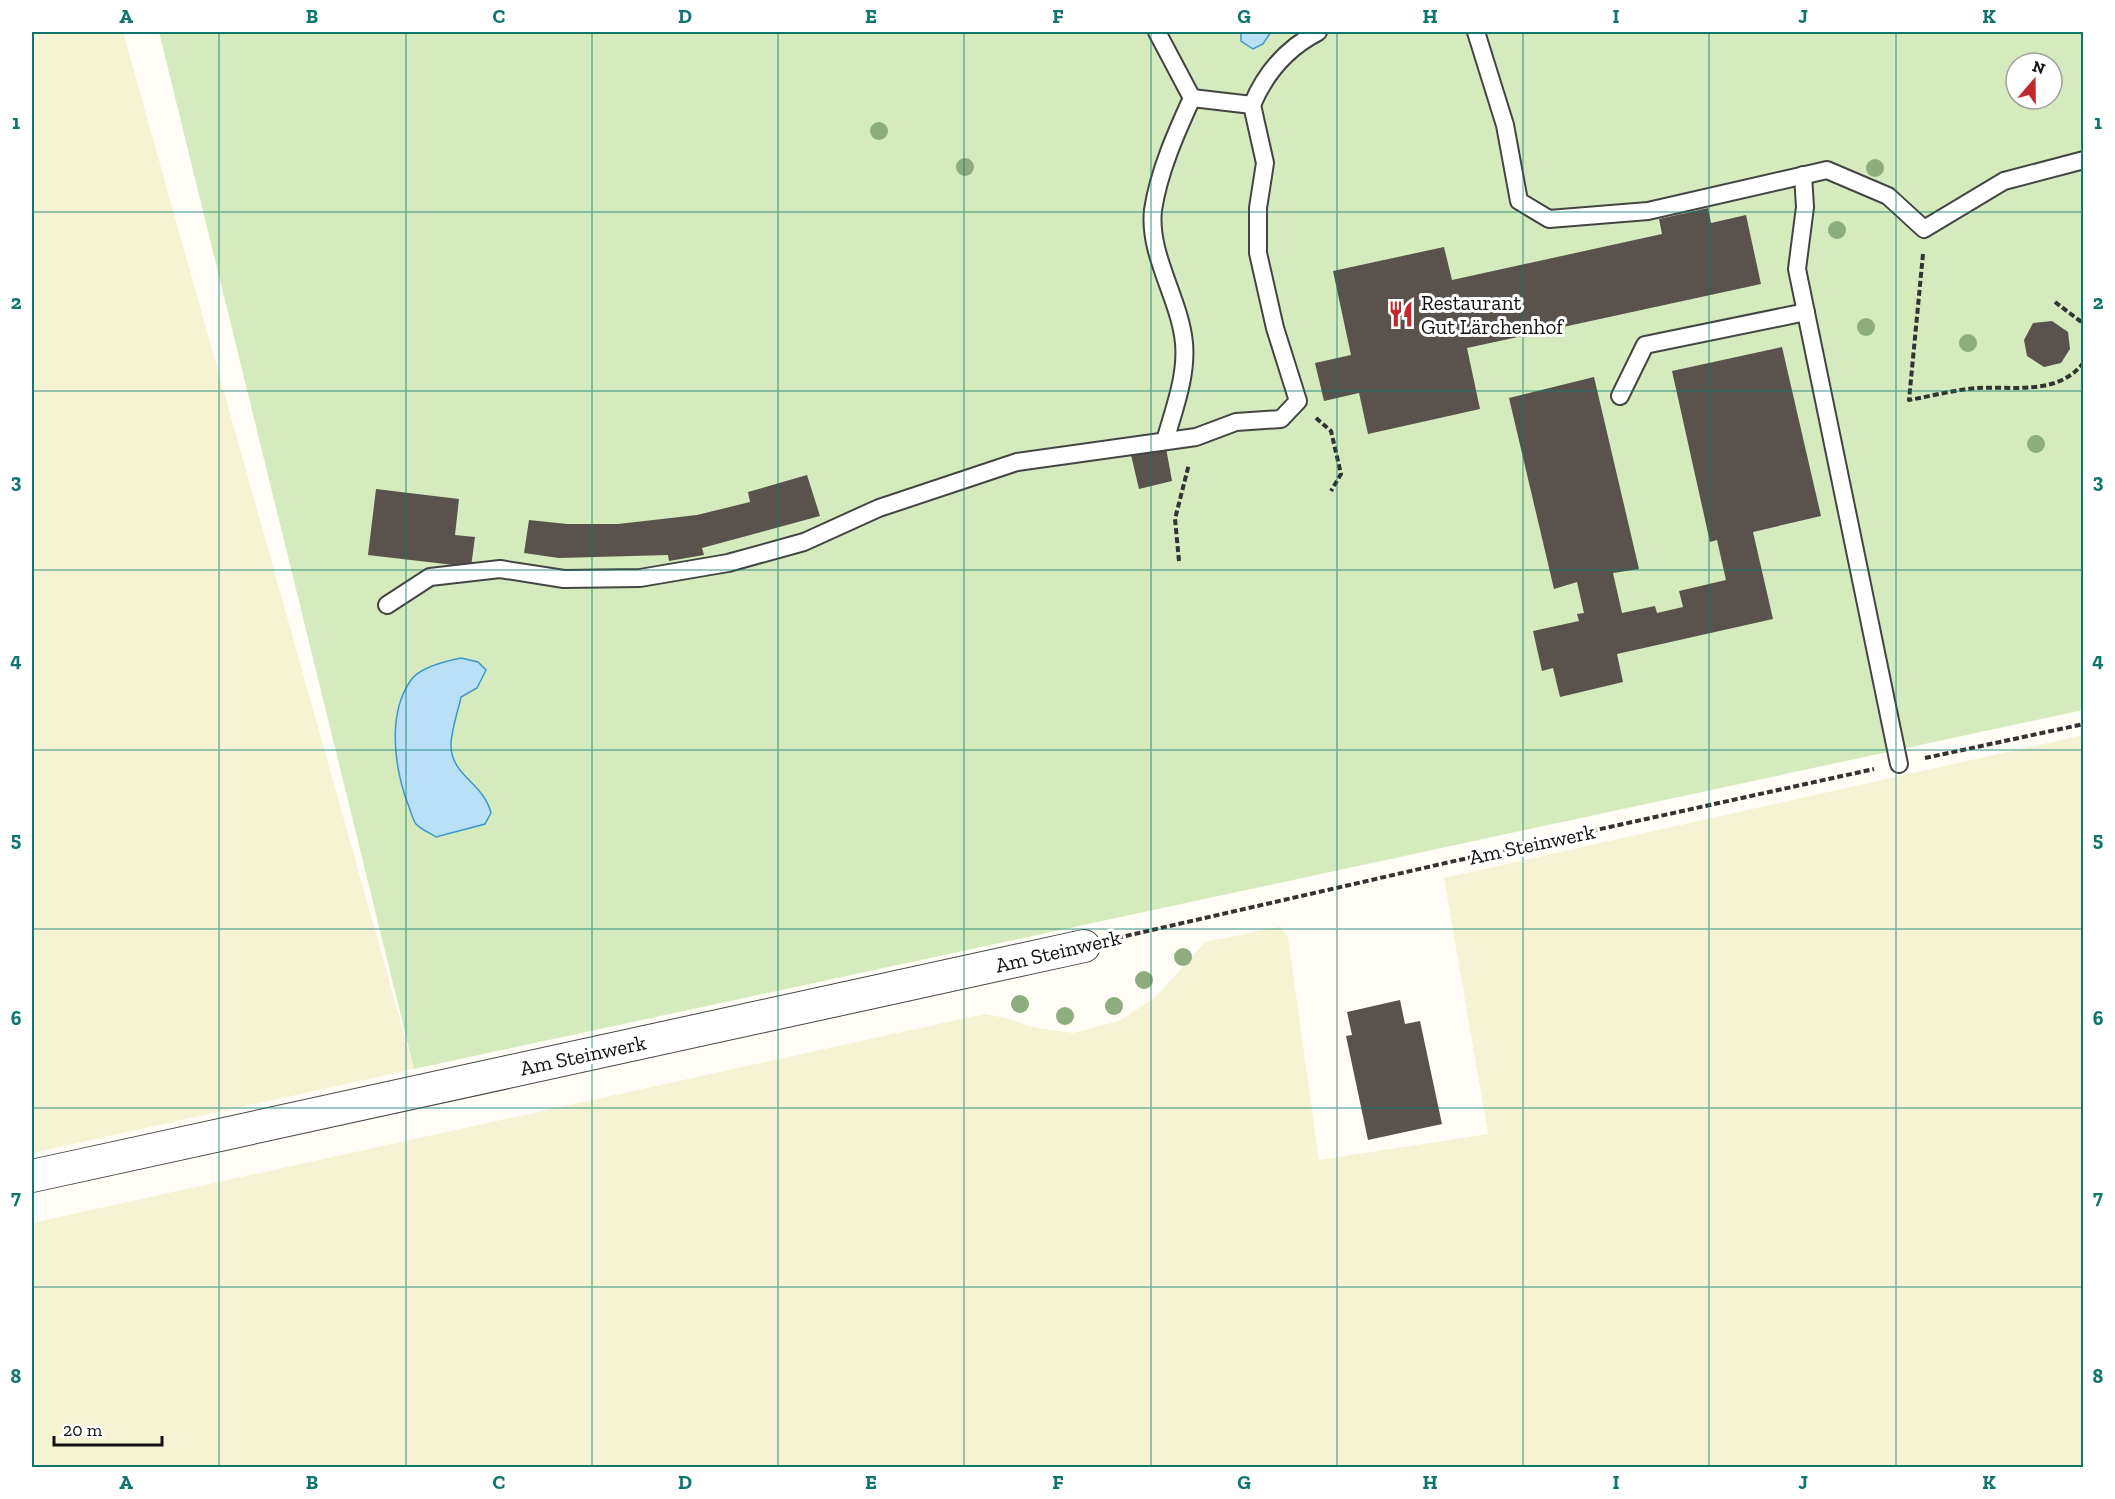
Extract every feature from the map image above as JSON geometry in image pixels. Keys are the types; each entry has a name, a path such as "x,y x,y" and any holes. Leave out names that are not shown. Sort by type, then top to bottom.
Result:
{"street":[{"name":"Am Steinwerk","path":"32,1176 1084,945"}],"lane":[{"path":"1157,32 1192,98"},
{"path":"387,605 430,577 500,569 564,579 640,578 728,563 804,542 879,508 1017,462 1196,437 1236,422 1281,419 1298,401 1275,328 1258,253 1258,208 1265,163 1252,105 1262,81 1282,58 1318,32"},
{"path":"1476,32 1505,125 1519,201 1549,219 1648,211 1827,170 1888,196 1924,229 2004,181 2084,160"},
{"path":"1192,98 1252,105"},
{"path":"1165,441 1181,385 1184,343 1154,238 1153,210 1172,141 1192,98"},
{"path":"1803,175 1804,207 1797,269 1899,764"},
{"path":"1620,396 1645,345 1806,312"}],"path":[{"path":"1924,229 1909,400 1977,388 2031,390 2075,375 2084,362"},
{"path":"2055,302 2084,324"},
{"path":"1298,401 1331,431 1341,474 1331,491"},
{"path":"1179,561 1175,519 1196,437"},
{"name":"Am Steinwerk","path":"1084,945 1450,861 2084,724"}],"shaded area":[{"path":"32,32 123,32 414,1069 32,1153"},
{"path":"2083,735 2083,1467 32,1467 32,1223 984,1014 1006,1018 1032,1027 1073,1033 1119,1021 1156,997 1205,942 1280,927 1288,937 1319,1160 1488,1134 1444,878"}],"green space":[{"path":"159,32 2083,32 2083,710 414,1069"}],"water":[{"path":"1241,32 1271,32 1263,44 1253,49 1241,41"},
{"path":"461,658 478,662 486,670 477,688 461,697 451,748 457,766 482,795 491,813 485,824 436,837 415,822 404,793 395,743 398,710 403,694 415,675 434,665"}],"building":[{"path":"1708,208 1711,223 1746,215 1761,284 1467,348 1480,409 1368,434 1359,393 1324,401 1315,363 1351,355 1333,271 1444,247 1452,280 1662,234 1659,219"},
{"path":"2052,321 2068,332 2070,349 2061,363 2044,367 2027,356 2024,340 2033,323"},
{"path":"1782,347 1821,516 1753,532 1773,619 1617,654 1623,682 1560,697 1553,668 1542,671 1533,631 1579,621 1577,614 1584,613 1577,582 1554,589 1509,398 1594,377 1639,569 1613,573 1622,613 1655,606 1657,613 1683,607 1679,591 1726,580 1717,540 1710,542 1672,371"},
{"path":"1166,448 1172,481 1139,489 1131,455"},
{"path":"807,475 820,516 702,548 704,555 669,561 668,555 559,558 524,553 529,520 567,524 618,524 697,515 750,502 748,492"},
{"path":"376,489 459,499 455,535 475,537 471,567 368,555"},
{"path":"1400,1000 1405,1024 1420,1021 1442,1124 1368,1140 1346,1036 1352,1035 1347,1012"}],"place":[{"name":"Restaurant Gut Lärchenhof","path":"1401,314"}]}
